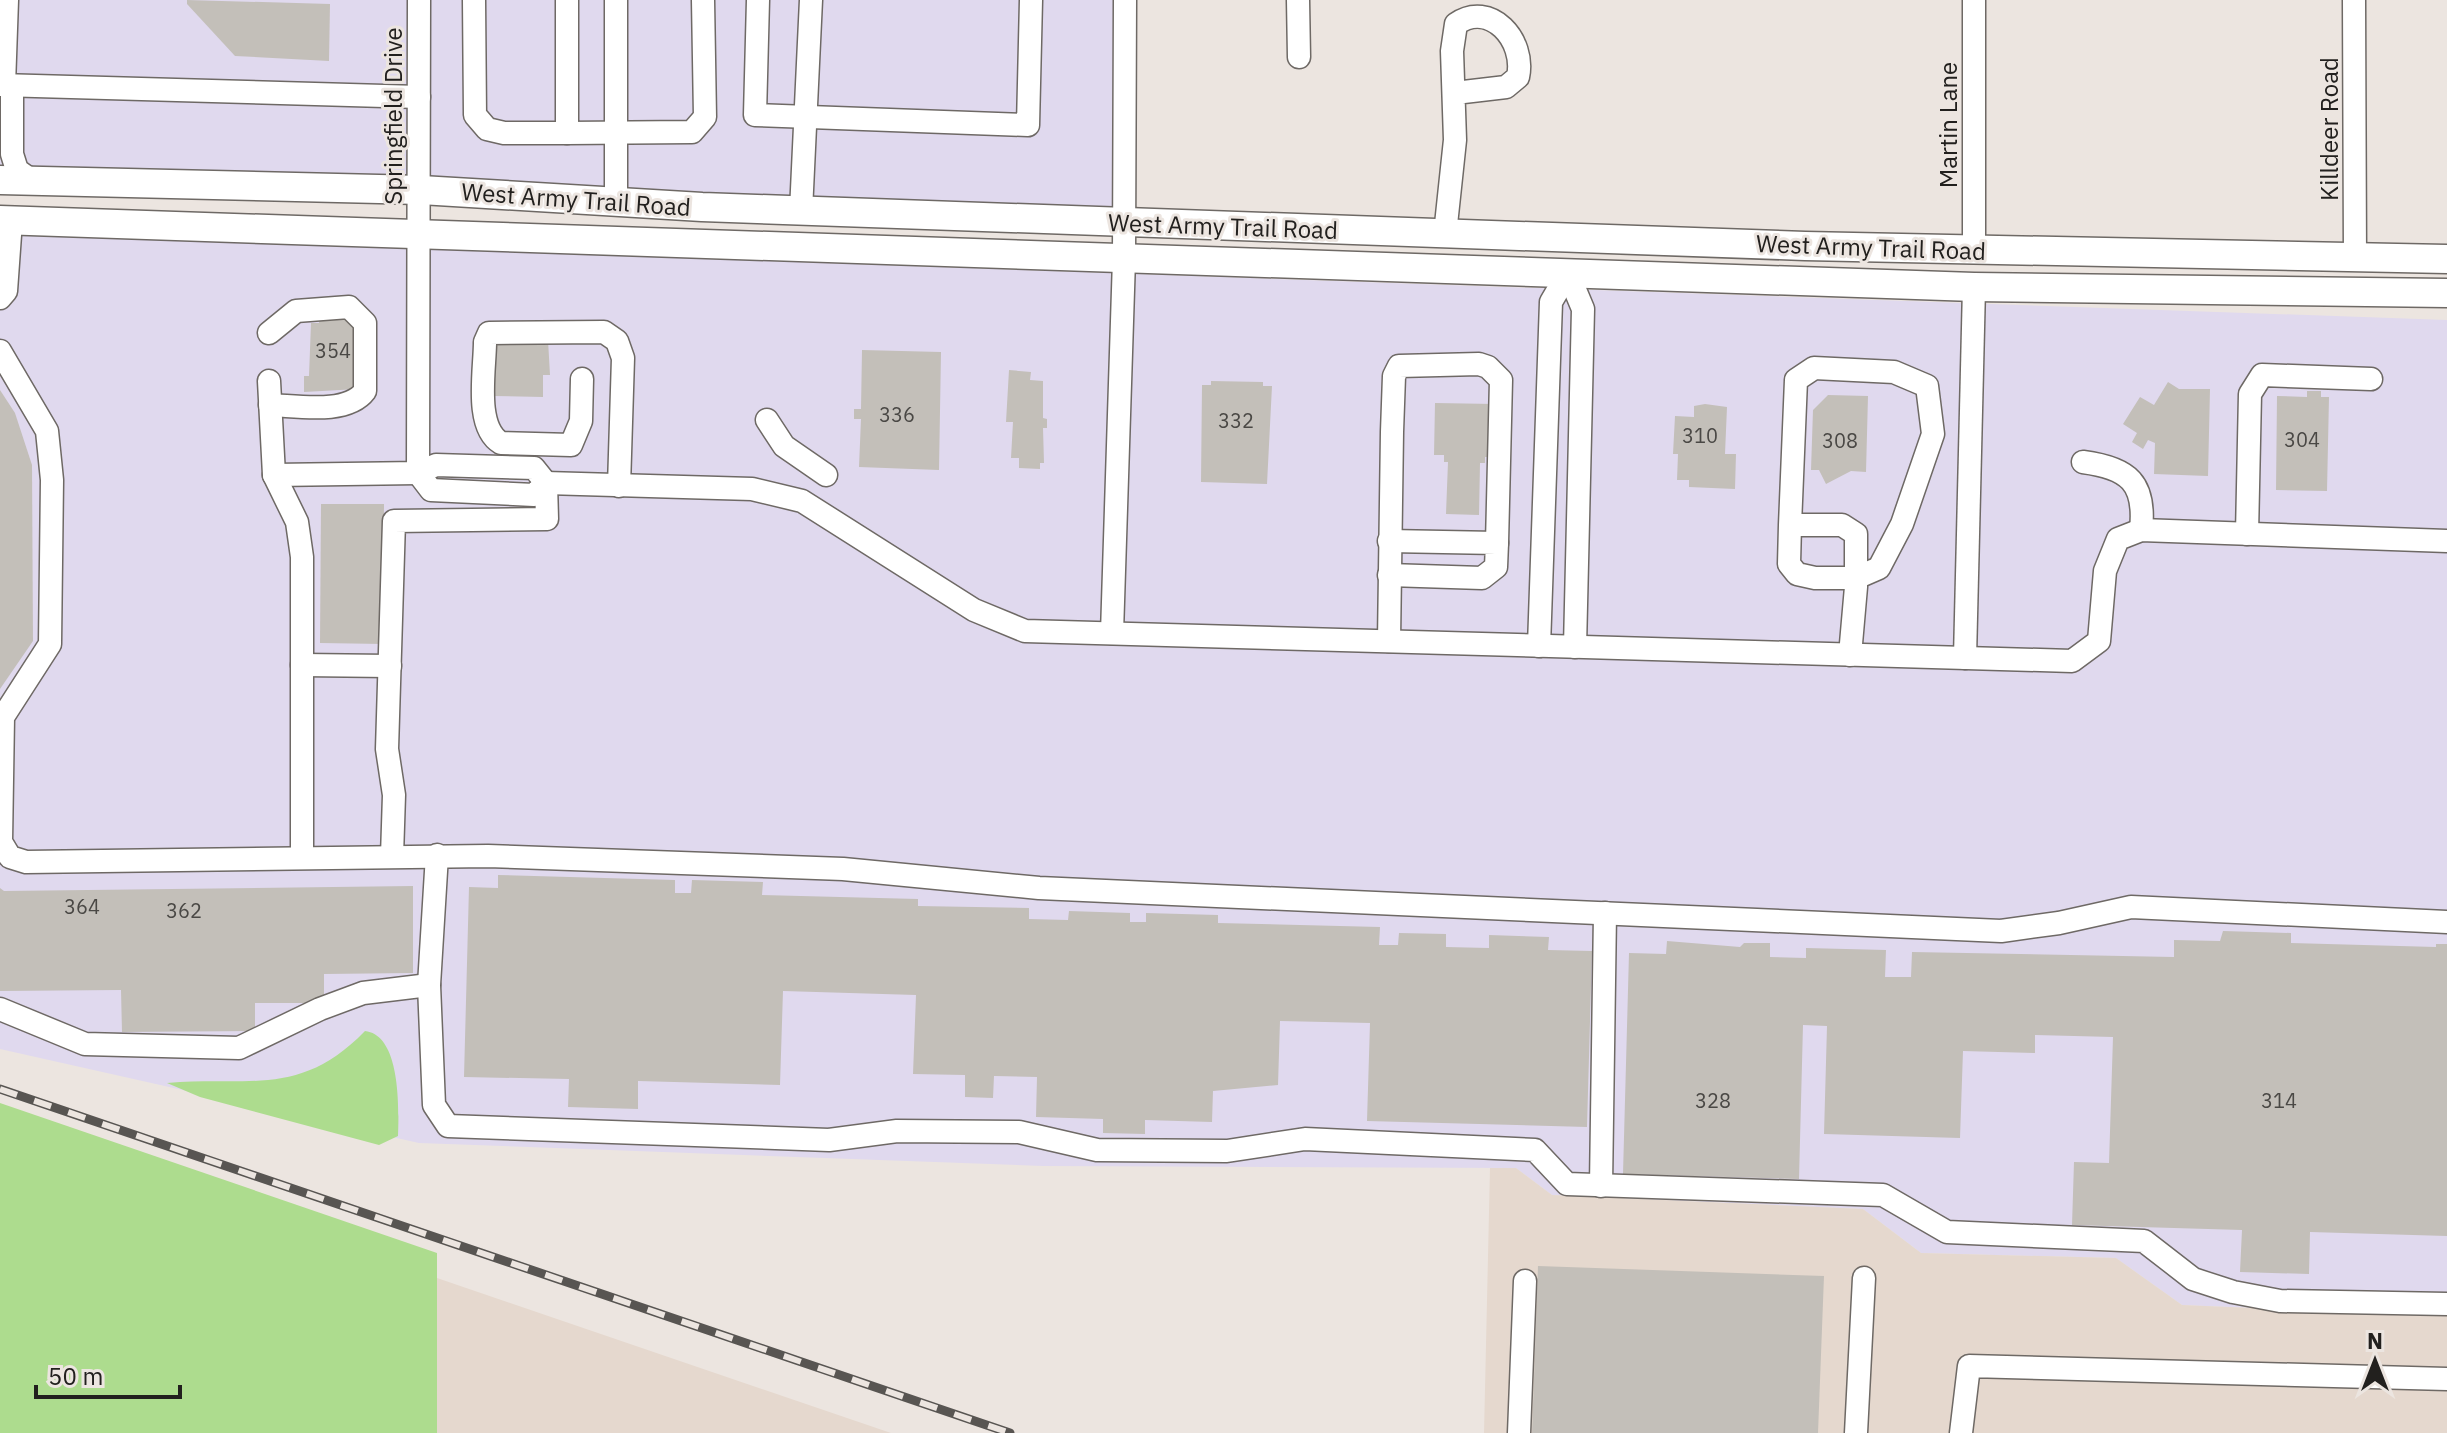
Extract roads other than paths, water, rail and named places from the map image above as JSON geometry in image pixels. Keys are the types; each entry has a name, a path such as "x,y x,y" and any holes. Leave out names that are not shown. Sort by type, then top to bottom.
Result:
{"main road":[{"name":"West Army Trail Road","path":"0,180 421,190 801,211 1124,224 1974,251 2447,259"},
{"name":"West Army Trail Road","path":"6,220 1974,287 2447,293"},
{"path":"1568,273 1571,238"},
{"path":"1974,287 2014,252"}],"street":[{"path":"7,0 5,85 12,154 17,170 31,180"},
{"name":"Springfield Drive","path":"418,473 421,190 419,0"},
{"path":"491,0 474,9 475,115 487,129 504,133 692,132 705,117 703,0"},
{"path":"567,0 567,133"},
{"path":"616,0 616,202"},
{"path":"758,0 755,115 1028,125 1031,0"},
{"path":"801,211 808,119 811,0"},
{"path":"1112,633 1124,259 1125,0"},
{"path":"1298,0 1299,57"},
{"name":"Martin Lane","path":"1974,0 1974,251"},
{"name":"Killdeer Road","path":"2354,0 2355,258"},
{"path":"5,85 419,97"},
{"path":"1445,234 1455,140 1455,93"},
{"path":"0,298 6,291 6,220"},
{"path":"1539,646 1551,302 1568,273"},
{"path":"1568,273 1583,309 1575,647"},
{"path":"1965,658 1974,287"},
{"path":"269,333 296,311 349,307 365,323 365,391 359,400 335,406 270,405"},
{"path":"582,379 581,421 571,445 501,443 491,437 485,421 485,342 489,333 604,332 617,341 623,358 619,486"},
{"path":"0,351 47,431 52,480 50,644 3,717 4,852 26,862 437,855 843,869 1039,888 2001,931 2059,923 2131,907 2447,922"},
{"path":"1389,575 1482,578 1496,567 1503,395 1497,374 1479,364 1399,366 1394,376 1389,541 1389,575 1389,641"},
{"path":"1814,368 1894,372 1927,386 1933,434 1902,524 1879,568 1856,578 1815,578 1797,574 1789,564 1790,525 1796,380 1814,368"},
{"path":"2247,534 2250,394 2262,375 2371,379"},
{"path":"269,381 274,475 297,522 302,557 302,857"},
{"path":"767,420 784,446 826,475"},
{"path":"2083,462 2108,466 2132,482 2144,502 2141,530"},
{"path":"274,475 418,473 431,490 534,495 546,483 752,489 802,501 995,620 1025,631 2072,661 2099,641 2105,571 2118,539 2141,530 2447,541"},
{"path":"392,856 394,795 387,749 394,521 547,519 546,483"},
{"path":"1790,525 1842,525 1856,534 1850,655"},
{"path":"1389,541 1497,543"},
{"path":"302,665 390,666"},
{"path":"437,855 429,985 434,1105 448,1126 829,1140 897,1131 1019,1132 1097,1150 1227,1151 1305,1139 1535,1150 1567,1184 1883,1195 1947,1232 2144,1241 2193,1279 2233,1292 2280,1301 2447,1304"},
{"path":"1601,1186 1605,913"},
{"path":"0,1009 85,1044 239,1048 363,993 429,985"},
{"path":"1856,1433 1864,1278"},
{"path":"1519,1433 1525,1281"},
{"path":"1961,1433 1969,1366 2447,1379"}],"railway":[{"path":"0,1089 1010,1433"}]}
